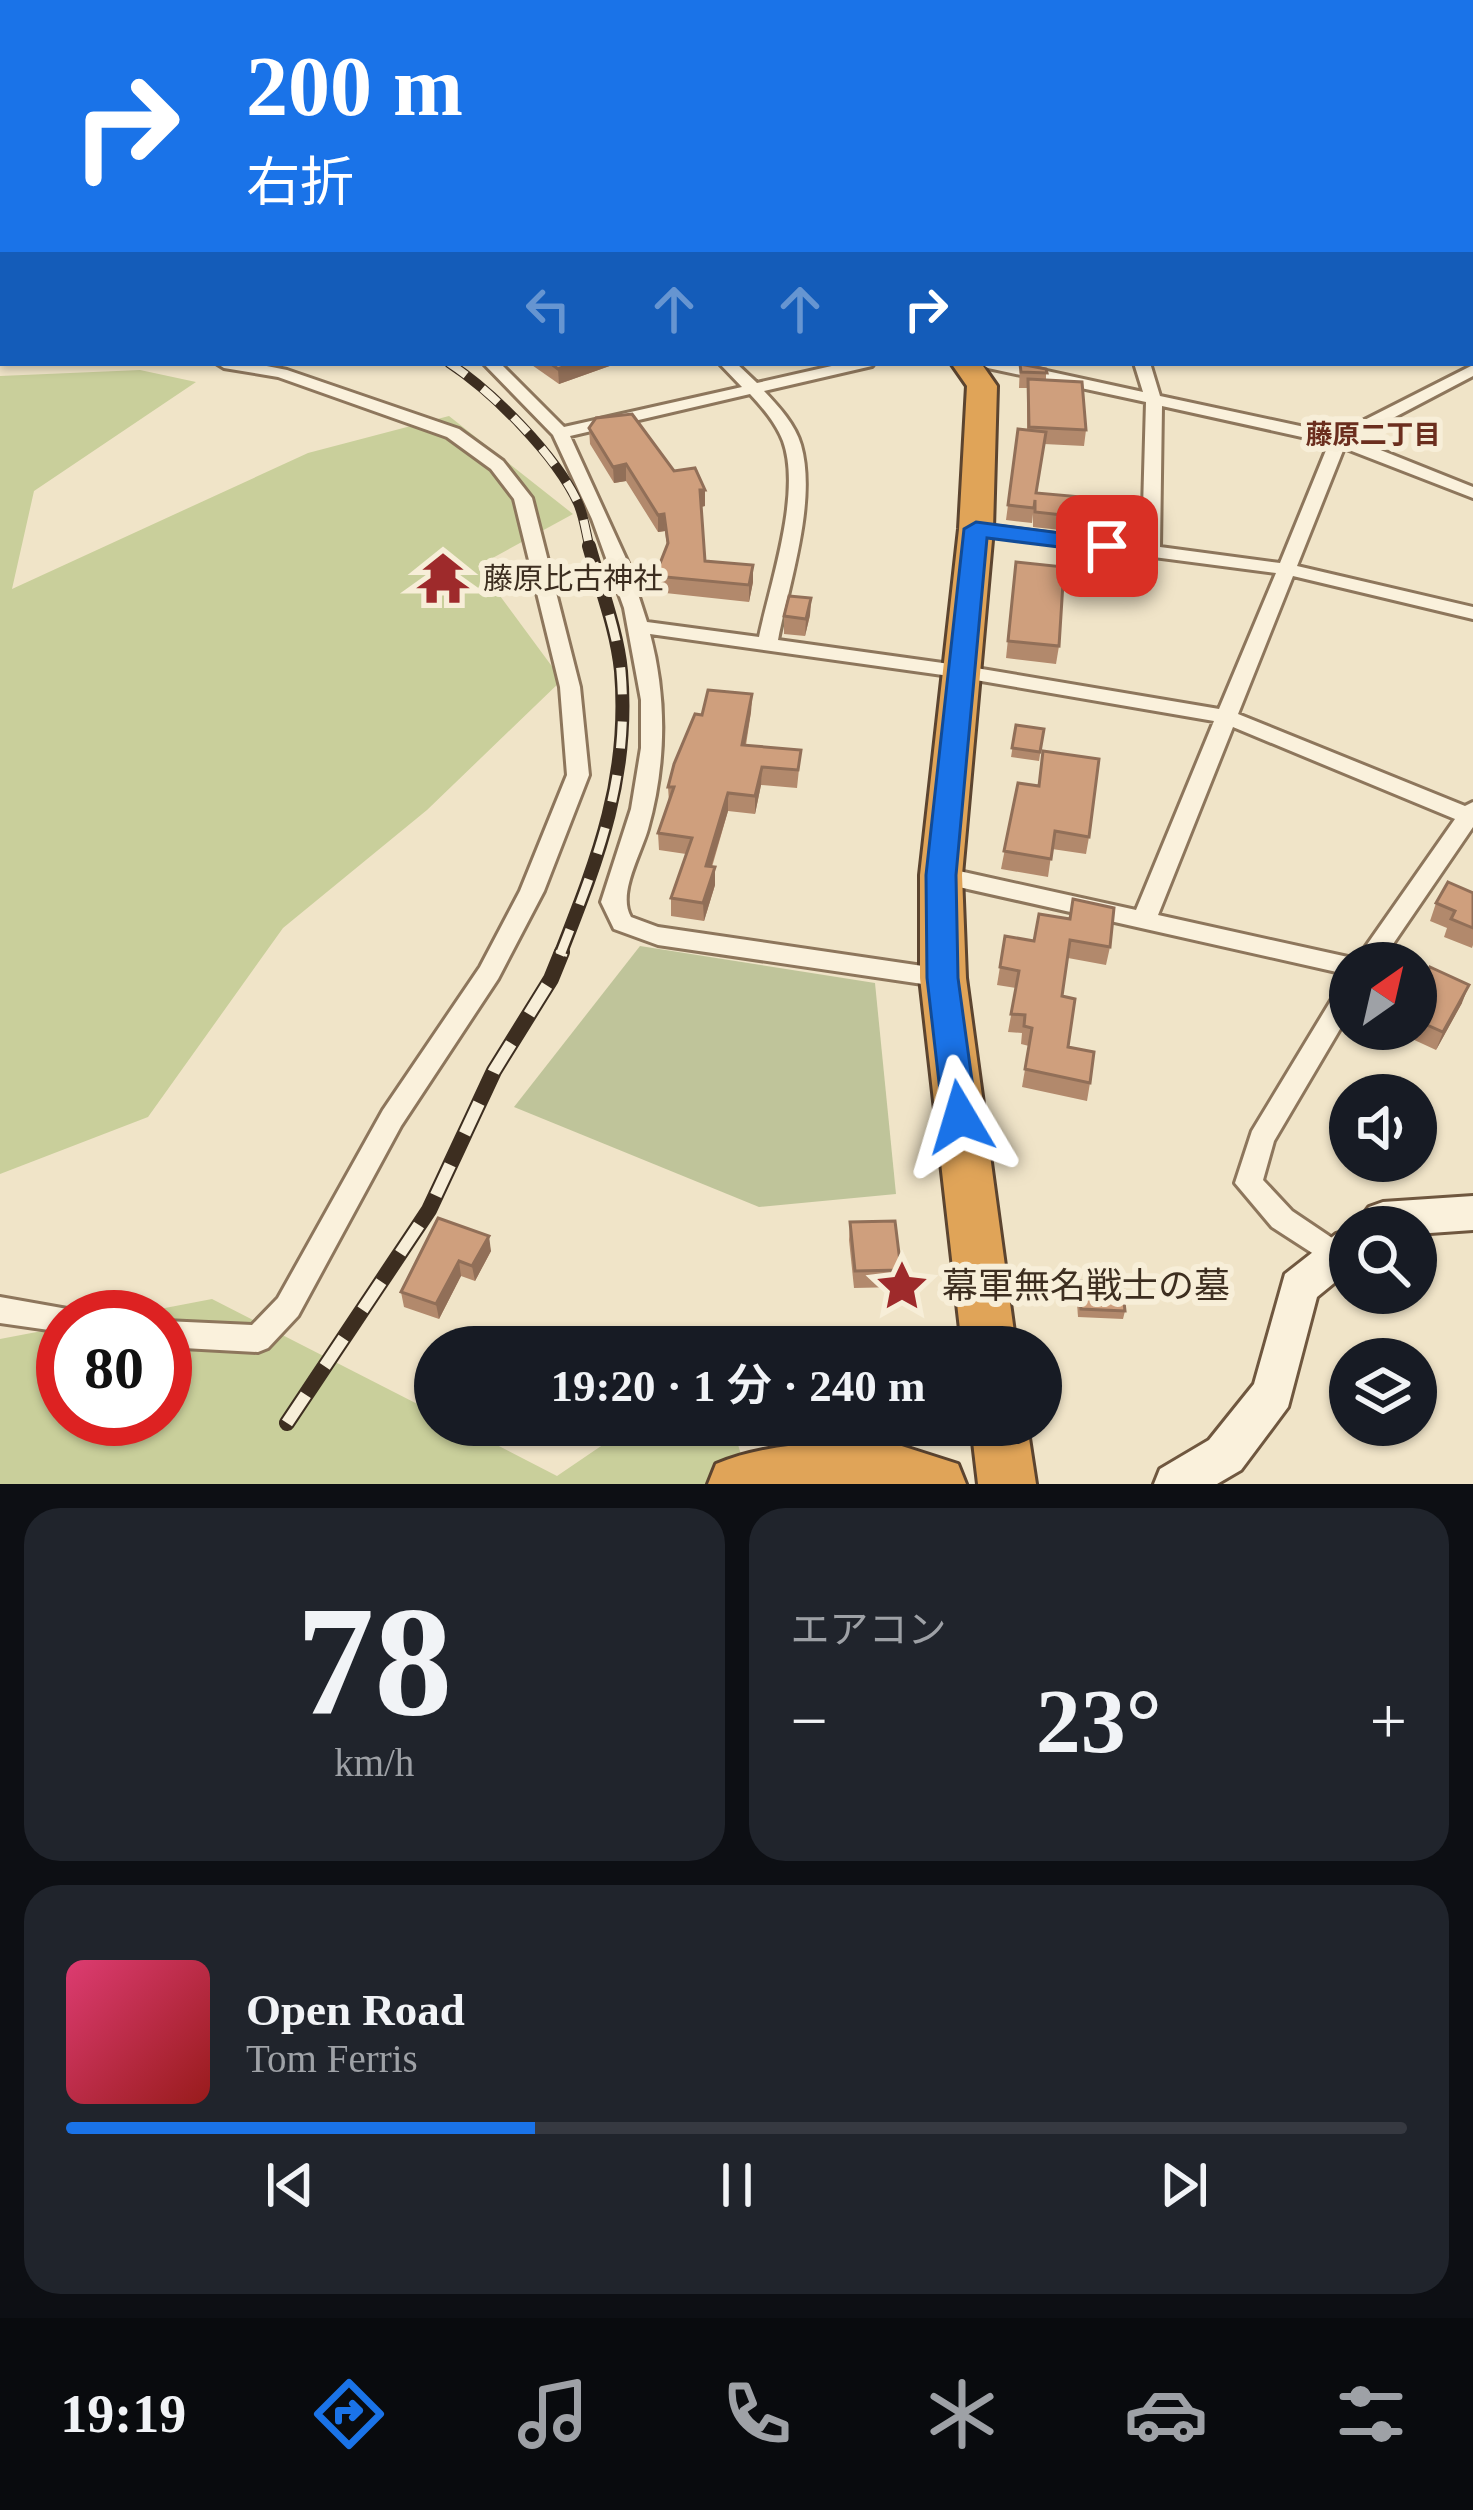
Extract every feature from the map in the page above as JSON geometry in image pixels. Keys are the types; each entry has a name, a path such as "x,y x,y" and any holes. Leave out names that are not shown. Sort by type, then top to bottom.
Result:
{"highway":[{"path":"968,366 982,386 976,529 941,875 943,978 986,1326"},
{"path":"1001,1446 1006,1484"},
{"path":"736,1484 797,1472 884,1468 937,1484"}],"street":[{"path":"192,1336 258,1340 289,1307 392,1118 490,974 532,891 578,775 570,688 523,498 496,465 453,433 281,373 241,366"},
{"path":"493,366 560,433 617,548 642,627 651,711 646,793 613,902 614,916 625,928 658,936 943,978"},
{"path":"730,366 755,392 794,449 792,522 767,645"},
{"path":"560,433 855,366"},
{"path":"1001,366 1339,440 1473,493"},
{"path":"1143,366 1154,402 1150,552"},
{"path":"1144,920 1339,440 1473,370"},
{"path":"976,529 1287,569 1473,613"},
{"path":"642,627 964,672 1227,716 1471,813 1381,942"},
{"path":"941,875 1329,961"},
{"path":"1329,1026 1261,1139 1250,1183 1282,1219 1329,1244"},
{"path":"1437,1216 1473,1214"},
{"path":"1176,1484 1225,1455 1273,1393 1299,1288 1329,1263"},
{"path":"0,1310 36,1315"}],"green space":[{"path":"140,370 196,382 34,491 12,589 308,453 449,416 573,514 478,566 562,680 427,810 283,928 148,1117 0,1174 0,376"},
{"path":"640,946 875,983 896,1194 759,1207 514,1107"},
{"path":"212,1299 414,1402 414,1446 499,1446 557,1476 601,1446 738,1446 750,1484 0,1484 0,1339 36,1332 36,1446 192,1446 192,1303"}],"building":[{"path":"1020,366 1030,366 1047,373 1021,372"},
{"path":"1028,379 1082,382 1086,430 1029,427"},
{"path":"632,414 674,471 695,468 705,490 700,490 705,561 753,565 749,585 655,576 668,543 664,514 658,515 626,464 613,467 589,428 596,418"},
{"path":"1018,429 1046,432 1036,493 1082,497 1081,517 1035,512 1035,500 1034,508 1008,505"},
{"path":"1016,562 1064,567 1059,646 1008,641"},
{"path":"789,596 811,598 806,619 784,616"},
{"path":"708,690 752,694 742,745 801,750 798,770 762,767 755,796 728,793 706,866 715,867 703,903 671,898 692,838 658,833 674,787 668,787 674,764 695,714 702,715"},
{"path":"1016,725 1044,729 1040,752 1012,748"},
{"path":"1043,751 1099,759 1089,837 1055,831 1051,859 1004,851 1018,783 1039,786"},
{"path":"1448,882 1473,893 1473,928 1451,919 1455,911 1436,903"},
{"path":"1073,899 1114,908 1110,947 1070,940 1062,996 1075,999 1068,1047 1094,1052 1090,1083 1025,1069 1032,1028 1024,1026 1025,1015 1011,1014 1019,971 1000,967 1005,936 1034,941 1039,914 1070,919"},
{"path":"1437,970 1469,985 1443,1032 1437,1029"},
{"path":"438,1218 489,1236 472,1266 459,1261 436,1304 401,1292"},
{"path":"895,1221 901,1270 855,1271 850,1222"},
{"path":"1078,1281 1122,1283 1125,1311 1081,1309"}],"railway":[{"path":"453,366 503,407 555,465 578,503 590,549"},
{"path":"560,955 608,817 621,747 619,655 589,546"},
{"path":"287,1423 429,1210 494,1071 551,979 562,952"}],"place":[{"name":"藤原比古神社","path":"443,578"},
{"name":"幕軍無名戦士の墓","path":"902,1286"}],"district":[{"name":"藤原二丁目","path":"1373,435"}],"route":[{"path":"960,1117 943,978 941,875 976,529 1107,546"}]}
